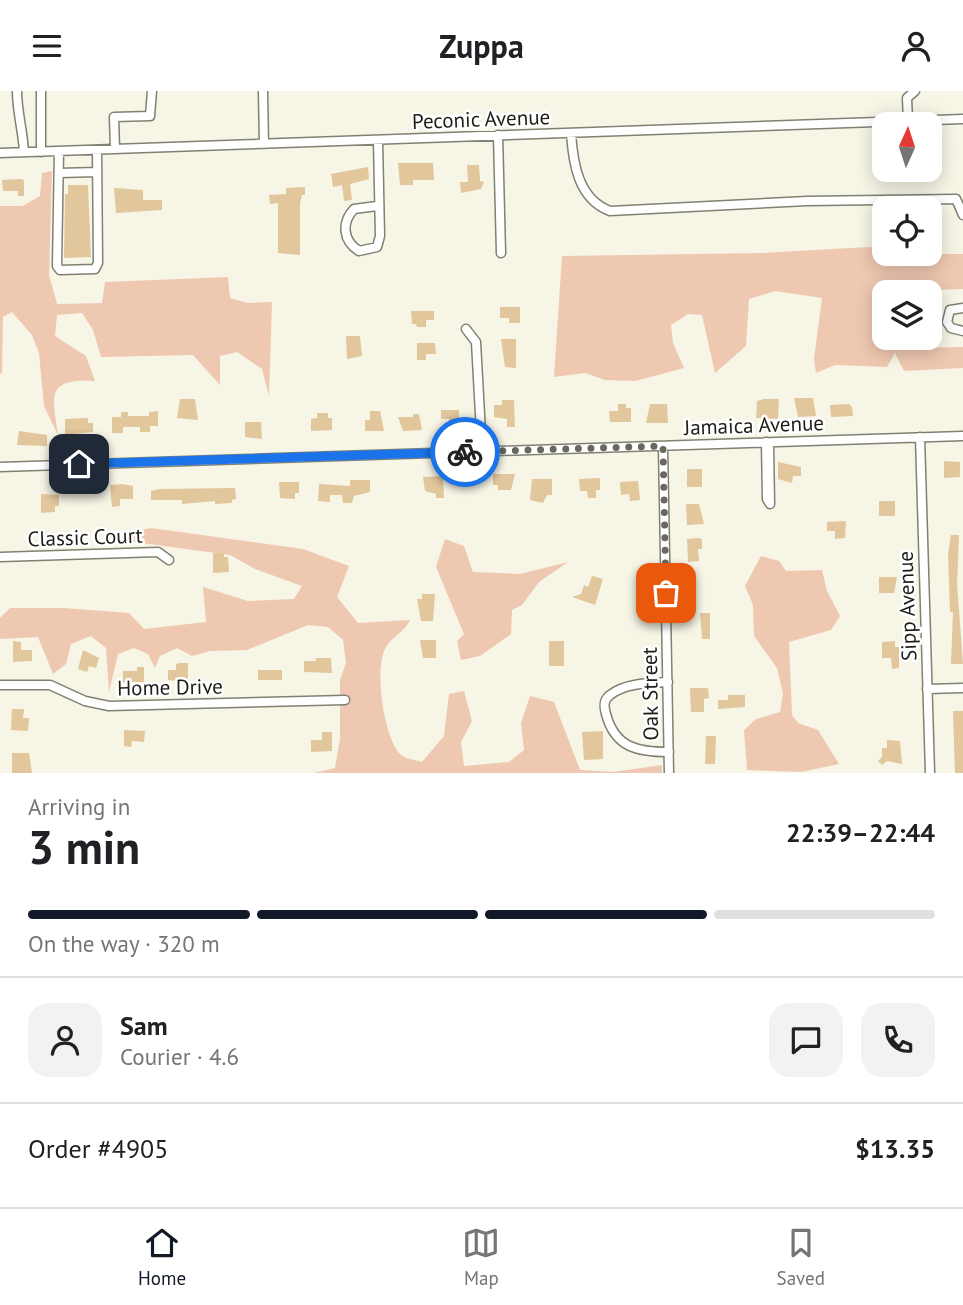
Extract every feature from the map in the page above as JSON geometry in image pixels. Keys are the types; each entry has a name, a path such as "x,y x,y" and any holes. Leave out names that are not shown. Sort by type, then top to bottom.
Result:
{"street":[{"path":"17,91 24,152"},
{"path":"41,91 41,152"},
{"path":"115,149 114,117 150,116 152,91"},
{"path":"263,91 264,144"},
{"path":"908,112 907,98 915,91"},
{"name":"Peconic Avenue","path":"942,120 963,119"},
{"name":"Peconic Avenue","path":"0,153 872,122"},
{"path":"570,133 573,163 579,178 592,200 602,208 646,210 807,201 956,199 963,215"},
{"path":"498,135 501,253"},
{"path":"377,207 354,209 347,216 344,230 350,246 359,251 377,247 378,140"},
{"path":"59,151 57,266 60,270 95,269 98,263 97,150"},
{"path":"59,173 97,172"},
{"path":"963,307 950,310 947,322 951,328 963,331"},
{"path":"466,328 476,342 482,451"},
{"name":"Jamaica Avenue","path":"0,467 963,436"},
{"name":"Sipp Avenue","path":"920,437 930,773"},
{"path":"766,442 771,472 770,504 766,477 766,442"},
{"name":"Oak Street","path":"663,446 669,773"},
{"name":"Classic Court","path":"0,558 158,552 169,560"},
{"path":"668,682 631,686 611,693 604,705 610,728 620,742 633,749 669,752"},
{"name":"Home Drive","path":"0,685 50,685 85,701 109,706 345,700"},
{"path":"927,689 963,688"}],"shaded area":[{"path":"52,171 49,275 57,304 102,303 105,282 228,277 230,298 248,303 272,302 269,396 262,369 237,352 220,356 220,385 193,355 101,357 93,330 82,313 57,315 55,336 86,356 95,381 79,381 60,386 54,400 58,435 44,406 39,353 32,335 12,312 3,317 0,374 0,206 23,206 40,196 42,173"},
{"path":"868,247 872,248 872,266 942,266 942,254 963,254 963,289 942,290 942,280 872,280 872,350 942,350 942,347 963,347 963,368 904,371 895,353 887,367 835,365 816,373 814,359 822,298 775,291 749,299 746,346 715,373 702,315 688,314 671,325 673,343 684,368 635,381 605,380 585,373 554,377 562,256 762,253"},
{"path":"151,528 303,549 349,566 337,597 358,623 410,620 385,649 380,672 382,704 390,735 403,756 422,762 444,736 449,694 464,691 472,721 461,742 464,766 509,762 524,750 521,723 530,696 554,702 580,770 613,772 662,765 662,773 314,773 335,768 340,739 340,680 346,663 343,640 328,627 308,625 247,650 210,651 192,656 177,648 160,656 155,668 148,654 134,648 118,654 109,692 106,648 91,636 71,644 66,664 53,674 38,637 0,639 0,618 10,608 64,608 129,613 144,629 206,622 203,587 248,601 294,599 302,586 255,569 230,555 105,538"},
{"path":"445,539 464,546 473,572 520,574 568,562 539,582 522,605 512,610 511,634 480,656 461,660 457,641 464,634 436,567"},
{"path":"761,556 779,561 786,571 822,570 827,591 840,616 831,630 789,642 792,715 798,723 818,730 839,764 801,772 747,770 744,730 756,719 780,712 783,694 777,668 754,636 753,605 745,586"}],"building":[{"path":"398,163 433,163 434,180 413,180 413,185 400,185"},
{"path":"467,165 479,165 480,181 484,182 481,189 461,193 460,182 468,182"},
{"path":"368,167 369,179 350,184 352,200 344,201 342,185 333,187 331,174"},
{"path":"2,180 24,180 24,196 18,196 18,191 3,191"},
{"path":"68,185 88,185 91,257 64,258 65,194 68,194"},
{"path":"305,187 305,195 302,195 300,203 300,255 278,253 278,203 270,204 269,195 286,194 286,188"},
{"path":"114,188 143,190 143,200 162,200 162,210 116,213"},
{"path":"500,307 520,307 520,323 509,323 509,318 500,318"},
{"path":"411,311 434,311 434,320 426,320 426,327 417,327 412,324"},
{"path":"346,336 360,336 362,356 347,359"},
{"path":"501,339 516,339 516,368 505,367"},
{"path":"417,343 435,343 436,354 426,354 426,360 417,360"},
{"path":"794,398 813,398 816,416 798,417"},
{"path":"180,399 195,399 198,420 177,418"},
{"path":"779,399 778,419 756,418 757,401"},
{"path":"502,400 514,400 515,427 507,427 507,419 494,417 494,405 502,405"},
{"path":"618,404 626,404 626,408 631,408 631,422 610,422 609,411 618,411"},
{"path":"650,404 667,404 668,423 646,423"},
{"path":"849,404 853,416 831,417 830,405"},
{"path":"441,410 459,410 459,428 449,428 449,419 441,419"},
{"path":"158,411 158,426 150,426 150,432 140,432 140,427 123,427 123,433 112,433 112,417 121,417 121,412 128,412 128,416 149,416 149,412"},
{"path":"370,411 380,411 384,431 365,431 365,420 370,420"},
{"path":"317,413 328,413 328,418 332,418 332,430 311,431 311,419 317,418"},
{"path":"413,414 419,414 422,430 403,431 398,417 413,417"},
{"path":"88,418 88,423 93,423 93,432 65,435 65,419"},
{"path":"245,422 261,422 262,439 245,437"},
{"path":"19,431 47,435 47,446 17,445"},
{"path":"944,461 960,462 960,477 944,478"},
{"path":"778,462 801,467 801,476 793,476 792,483 778,479"},
{"path":"687,469 702,469 702,487 687,487"},
{"path":"493,474 515,474 511,490 498,490 498,485 493,485"},
{"path":"443,476 444,498 436,498 436,494 425,491 423,477"},
{"path":"600,478 600,490 596,490 596,498 588,498 587,491 580,491 579,479"},
{"path":"532,479 552,479 552,495 547,495 543,503 530,500"},
{"path":"350,480 370,480 370,492 354,496 352,503 343,503 342,495 330,495 330,502 318,501 319,484 350,486"},
{"path":"638,481 640,500 630,501 629,494 621,495 620,482"},
{"path":"279,482 299,482 299,493 295,493 295,499 280,498"},
{"path":"110,485 133,486 133,499 120,499 120,506 112,507"},
{"path":"235,488 236,499 232,500 232,503 215,504 215,501 182,504 182,500 151,500 151,491 160,489"},
{"path":"41,494 59,495 59,506 55,506 55,512 41,513"},
{"path":"879,501 895,501 895,516 879,516"},
{"path":"686,504 699,504 704,524 687,525"},
{"path":"846,521 845,538 835,539 835,531 827,531 827,522"},
{"path":"951,535 959,535 957,584 963,664 951,664 953,612 950,612 948,554"},
{"path":"687,539 702,539 702,549 698,549 699,561 688,562"},
{"path":"213,553 224,553 224,557 228,557 229,572 213,573"},
{"path":"592,576 603,579 595,605 572,597 581,594 584,585 588,587"},
{"path":"879,577 897,577 894,593 879,593"},
{"path":"422,594 435,594 433,621 421,621 417,599 422,599"},
{"path":"700,613 710,613 710,639 702,639"},
{"path":"420,640 436,640 436,658 423,658"},
{"path":"13,641 21,642 21,650 32,650 32,661 13,662"},
{"path":"549,641 564,641 564,666 549,666"},
{"path":"895,641 895,647 899,647 899,668 892,669 891,658 882,658 882,642"},
{"path":"83,650 99,658 96,668 89,666 87,672 78,669"},
{"path":"316,658 331,658 332,673 304,672 304,661 316,661"},
{"path":"188,663 188,682 168,680 168,670 176,670 176,664"},
{"path":"137,667 144,667 144,682 123,682 123,671 137,671"},
{"path":"258,670 282,670 282,680 258,680"},
{"path":"690,688 708,688 709,698 704,699 704,712 691,712"},
{"path":"728,695 745,695 745,707 718,709 718,700 728,700"},
{"path":"12,709 24,709 23,718 29,718 28,731 11,730"},
{"path":"953,711 963,711 963,773 955,773"},
{"path":"124,730 145,731 144,742 132,741 131,747 124,746"},
{"path":"603,731 603,759 584,760 582,732"},
{"path":"322,732 332,732 332,751 311,752 311,740 322,740"},
{"path":"706,736 716,736 715,764 705,764"},
{"path":"887,740 900,741 902,764 887,761 882,765 878,761 882,757 882,748 887,748"},
{"path":"12,753 29,753 32,773 12,773"}],"way so far":[{"path":"465,452 663,446 666,593"}],"route":[{"path":"79,464 465,452"}]}
